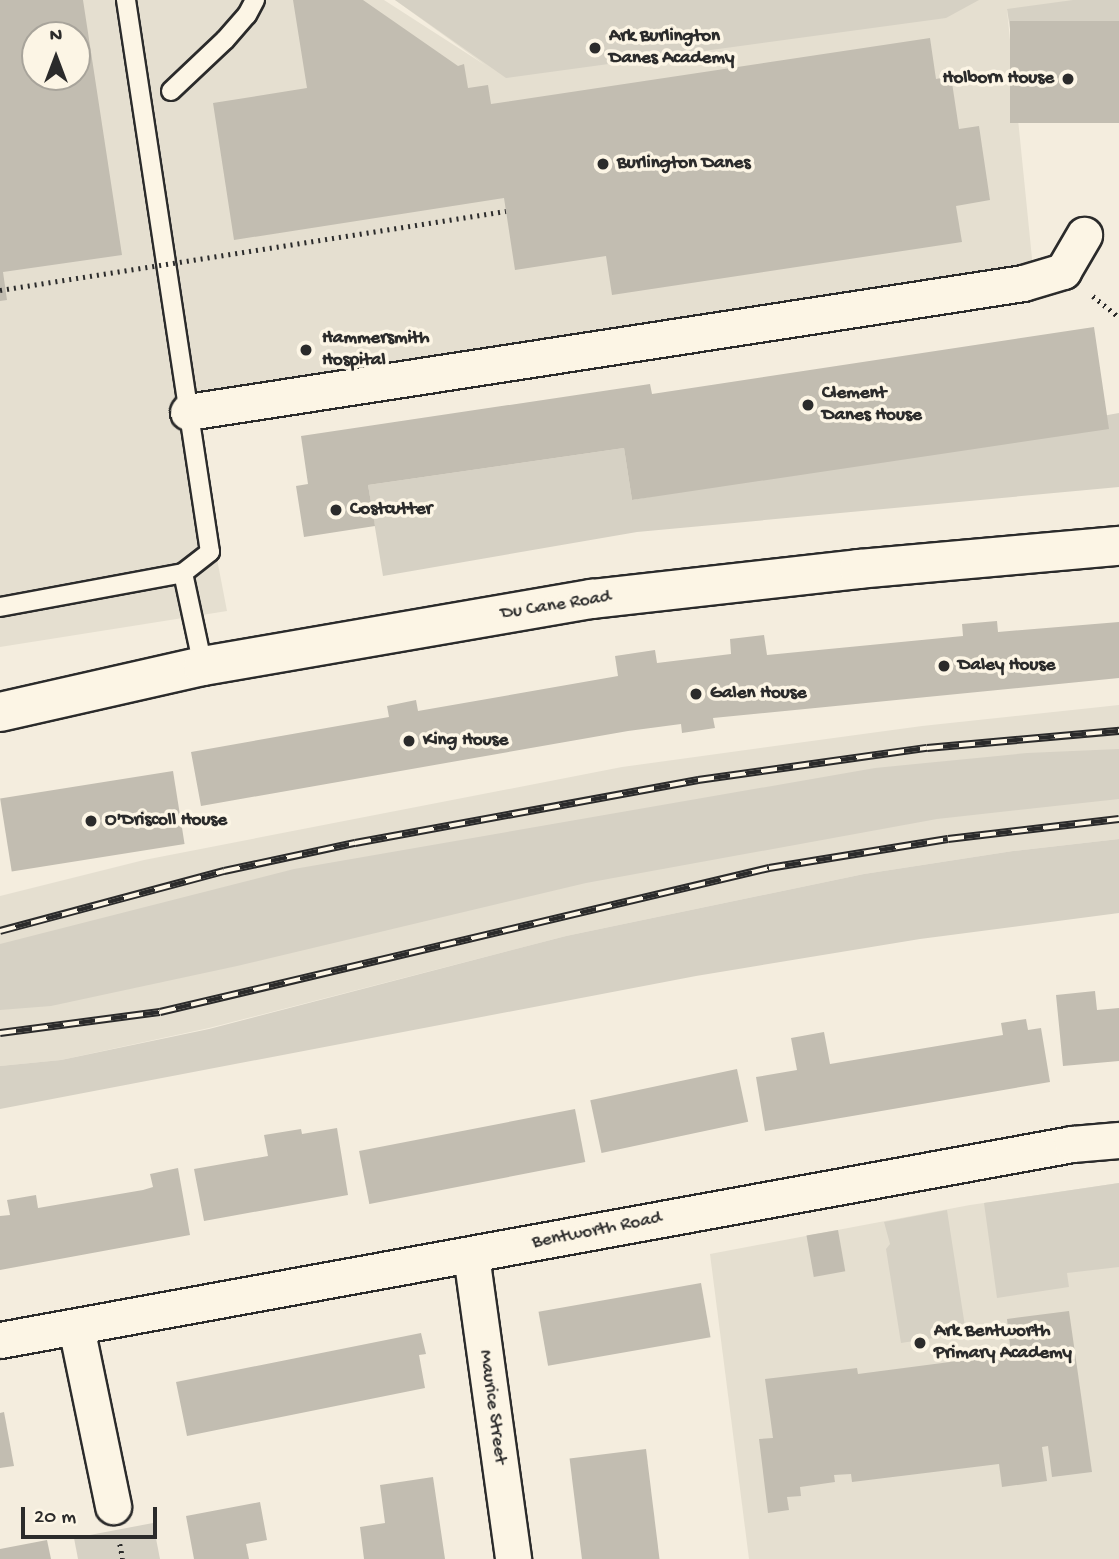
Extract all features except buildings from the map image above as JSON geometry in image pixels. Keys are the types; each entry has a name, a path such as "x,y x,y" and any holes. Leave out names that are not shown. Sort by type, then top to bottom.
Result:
{"street":[{"path":"188,412 1023,283 1063,271 1084,235"},
{"name":"Du Cane Road","path":"0,712 203,666 592,599 859,569 1119,546"},
{"name":"Bentworth Road","path":"0,1340 1072,1144 1119,1140"},
{"name":"Maurice Street","path":"471,1255 513,1559"},
{"path":"76,1327 113,1506"}],"lane":[{"path":"0,607 183,573 210,552 126,0"},
{"path":"171,92 225,40 247,15 255,0"},
{"path":"183,573 203,666"}],"path":[{"path":"0,290 506,211"}],"shaded area":[{"name":"Hammersmith Hospital","path":"0,0 384,0 485,65 395,0 1078,0 1007,10 1035,288 189,413 227,611 0,647"},
{"name":"Ark Burlington Danes Academy","path":"395,0 979,0 946,18 506,78"},
{"path":"1073,0 1119,0 1119,21 1011,36 1007,9"},
{"path":"1119,413 1119,487 637,532 383,576 368,485 624,448 632,500"},
{"path":"1119,705 1119,839 1013,851 864,874 566,936 209,1028 61,1060 0,1066 0,896 144,860 622,767 922,726"},
{"path":"1119,749 1119,799 937,819 586,883 237,966 51,1006 0,1010 0,944 294,869 875,768 1027,753"},
{"path":"1119,839 1119,913 920,939 696,976 0,1109 0,1066 61,1060 209,1029 566,936 864,874 1013,851"},
{"name":"Ark Bentworth Primary Academy","path":"1119,1183 1119,1559 749,1559 710,1254 970,1205"},
{"path":"1119,1183 1119,1267 1067,1273 1069,1287 997,1298 984,1203"},
{"path":"947,1210 966,1333 901,1343 886,1249 890,1244 884,1222"},
{"path":"153,1523 160,1559 78,1559 74,1538"}],"railway":[{"path":"0,931 224,871 355,843 698,780 927,748 1119,731"},
{"path":"0,1033 160,1012 769,868 948,839 1119,819"}],"place":[{"name":"Ark Burlington Danes Academy","path":"595,48"},
{"name":"Holborn House","path":"1068,79"},
{"name":"Burlington Danes","path":"603,164"},
{"name":"Hammersmith Hospital","path":"306,350"},
{"name":"Clement Danes House","path":"808,405"},
{"name":"Costcutter","path":"336,510"},
{"name":"Daley House","path":"944,666"},
{"name":"Galen House","path":"696,694"},
{"name":"King House","path":"409,741"},
{"name":"O'Driscoll House","path":"91,821"},
{"name":"Ark Bentworth Primary Academy","path":"920,1343"}]}
